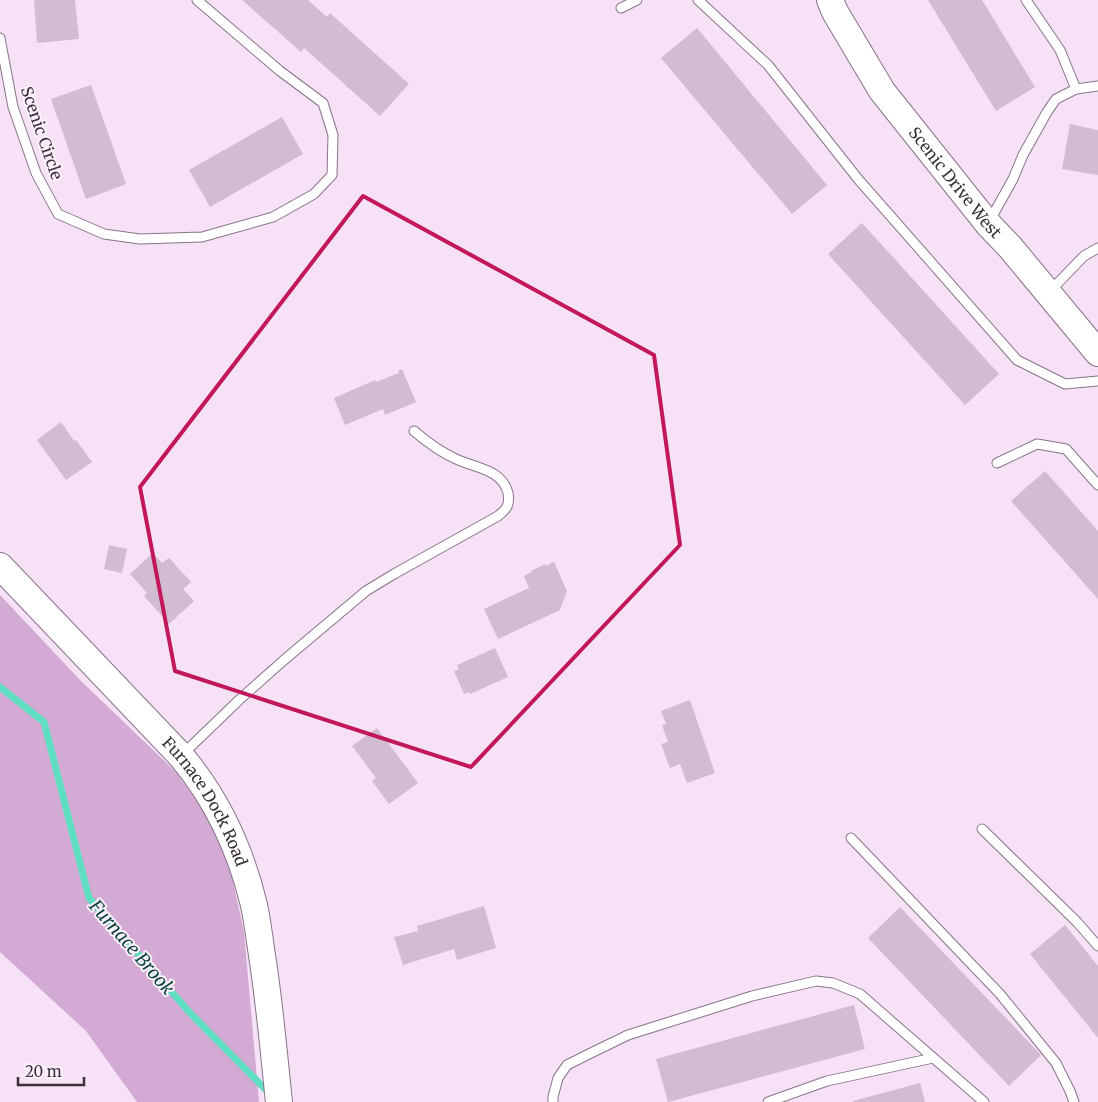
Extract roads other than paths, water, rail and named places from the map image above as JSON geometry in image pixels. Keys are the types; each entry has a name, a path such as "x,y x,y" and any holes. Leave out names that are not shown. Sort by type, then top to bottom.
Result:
{"street":[{"name":"Scenic Drive West","path":"830,0 835,12 882,91 988,224 1010,246 1098,353"},
{"name":"Furnace Dock Road","path":"0,566 181,756 199,779 222,817 236,848 254,907 262,953 279,1102"}],"lane":[{"name":"Scenic Circle","path":"0,38 13,107 36,173 58,214 104,234 140,239 202,237 273,217 314,194 332,175 333,135 323,103 280,71 197,0"},
{"path":"621,8 637,0"},
{"path":"698,0 768,64 858,179 1017,360 1065,384 1098,381"},
{"path":"1026,0 1060,50 1076,89"},
{"path":"988,224 1047,112 1056,99 1076,89 1098,86"},
{"path":"1048,293 1084,256 1098,248"},
{"path":"181,756 284,660 366,591 498,516 506,509 509,500 507,489 500,478 490,471 456,459 438,450 414,431"},
{"path":"997,463 1037,444 1066,449 1098,485"},
{"path":"982,829 1077,922 1098,946"},
{"path":"852,838 1000,994 1056,1063 1074,1102"},
{"path":"553,1102 558,1078 567,1065 628,1035 752,996 816,981 833,983 860,994 984,1102"},
{"path":"768,1102 827,1081 933,1058"}],"waterway":[{"name":"Furnace Brook","path":"0,687 44,722 89,898 191,1014 270,1094"}]}
